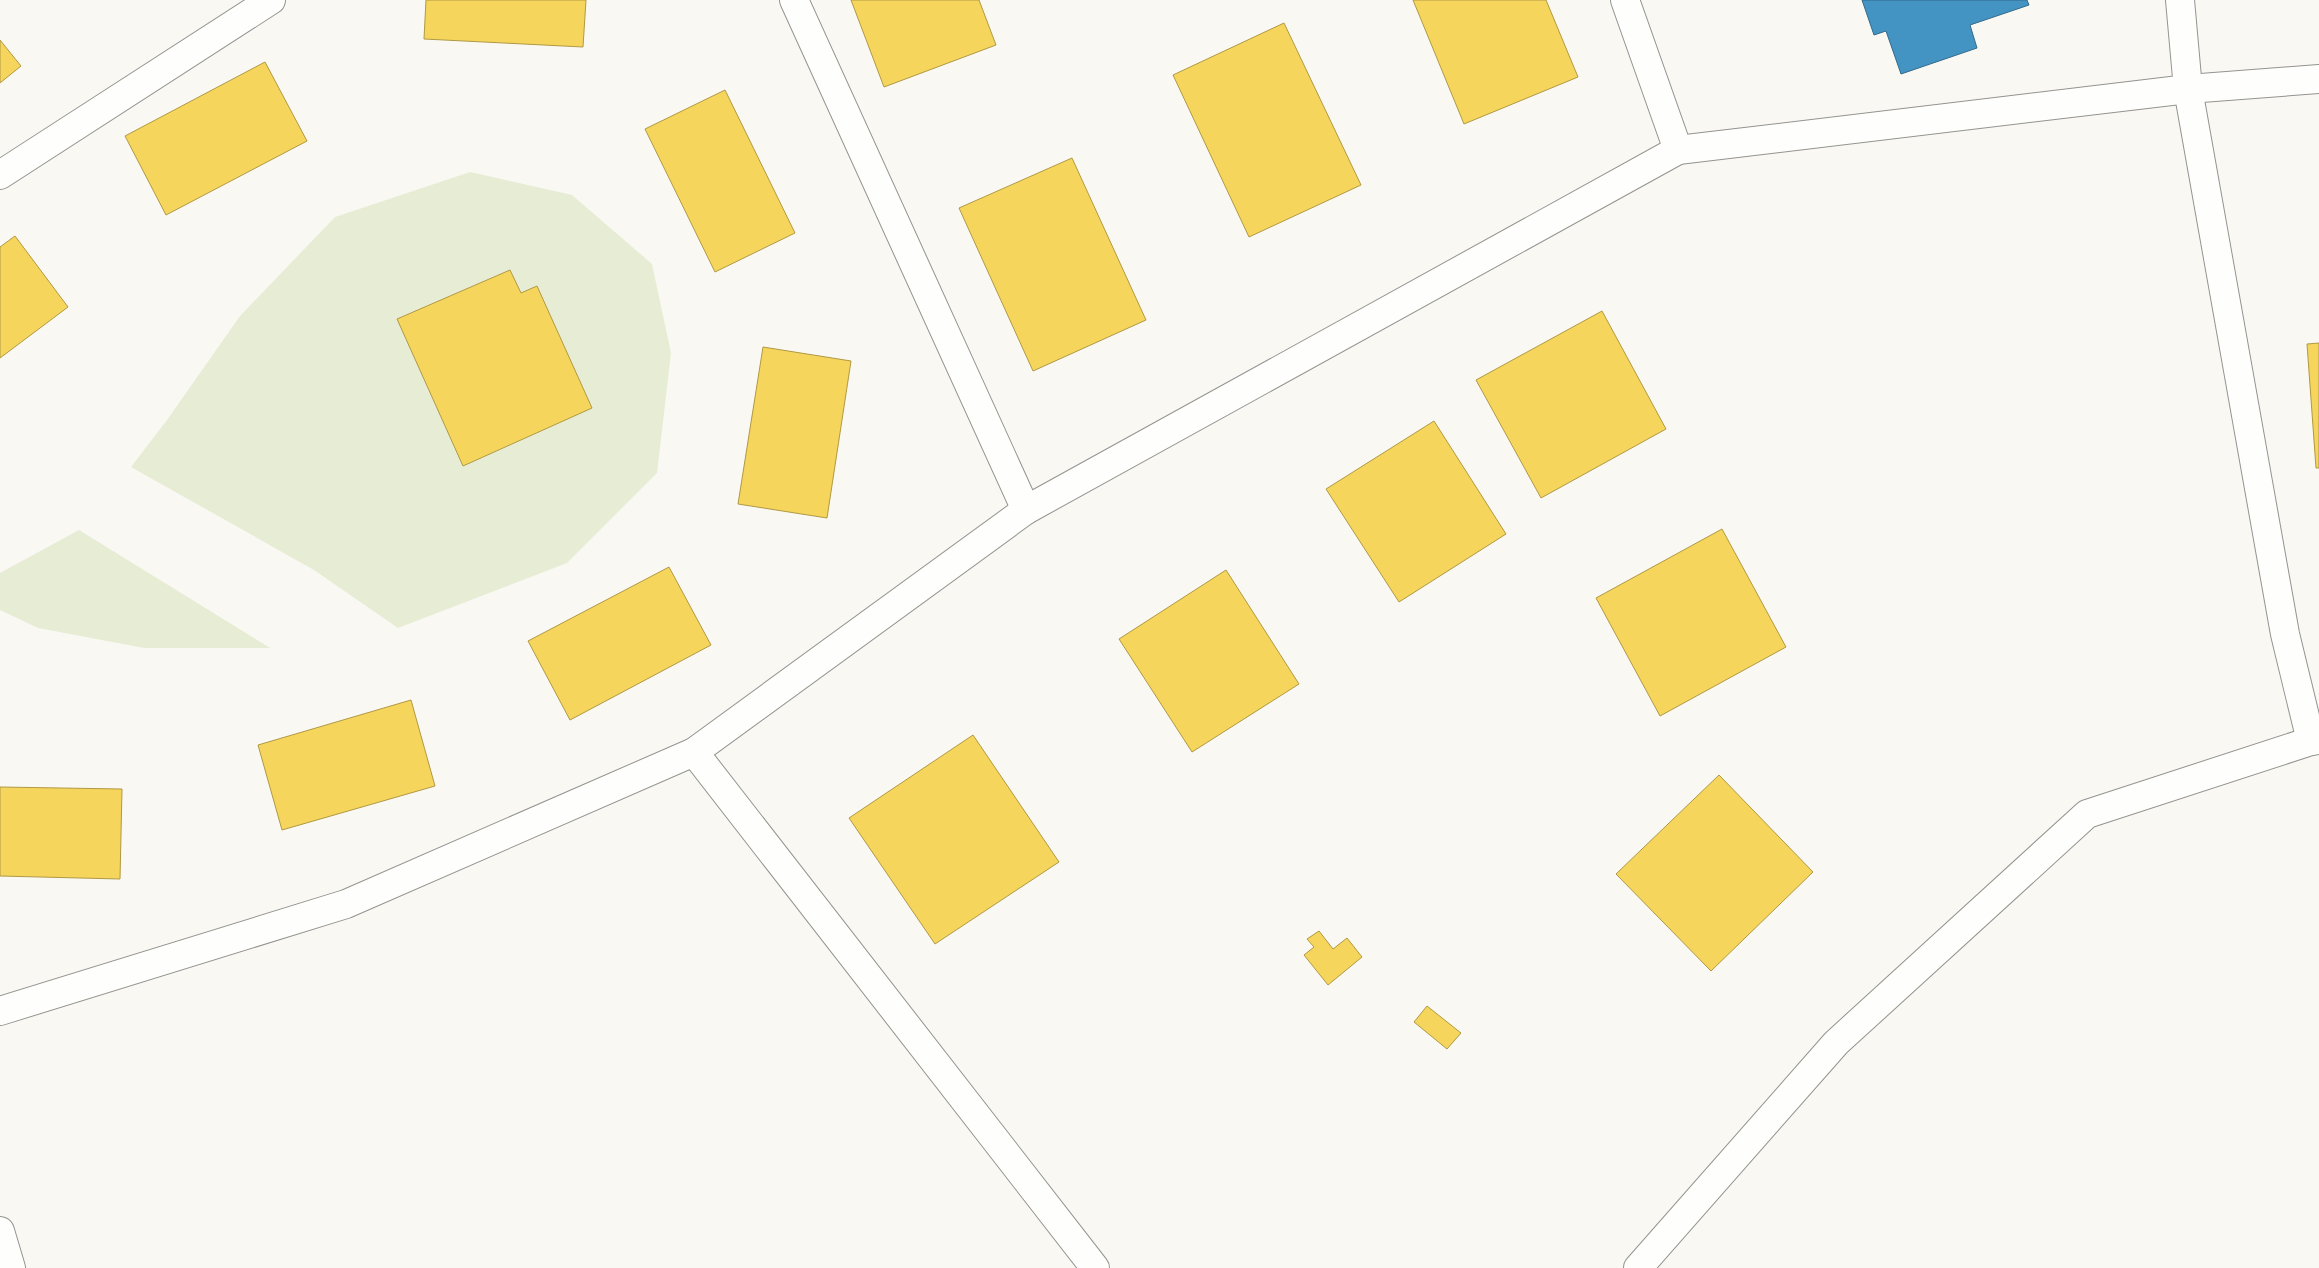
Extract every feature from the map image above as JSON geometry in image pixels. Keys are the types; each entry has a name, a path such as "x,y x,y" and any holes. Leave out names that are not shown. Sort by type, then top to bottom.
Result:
{"street":[{"path":"0,175 271,0"},
{"path":"794,0 1026,510"},
{"path":"1625,0 1678,150"},
{"path":"1638,1268 1836,1043 2087,814 2315,740 2285,634 2188,89 2180,0"},
{"path":"0,1011 346,904 694,752 1026,510 1678,150 2188,89 2319,79"},
{"path":"694,752 1095,1268"},
{"path":"0,1231 10,1268"}],"green space":[{"path":"470,172 572,195 652,264 671,353 657,473 567,563 398,628 314,570 131,467 167,420 240,316 335,217"},
{"path":"79,530 270,648 144,648 38,628 0,610 0,573"}],"building: Homes":[{"path":"426,0 586,0 583,47 424,39"},
{"path":"851,0 979,0 996,45 884,87"},
{"path":"1413,0 1546,0 1578,77 1464,124"},
{"path":"1284,23 1361,185 1249,237 1173,75"},
{"path":"0,40 21,66 0,83"},
{"path":"265,62 307,141 166,215 125,136"},
{"path":"725,90 795,233 715,272 645,129"},
{"path":"1072,158 1146,320 1033,371 959,208"},
{"path":"15,236 68,307 0,358 0,247"},
{"path":"510,270 521,293 537,286 592,408 463,466 397,319"},
{"path":"1602,311 1666,429 1541,498 1476,380"},
{"path":"2319,343 2319,468 2316,468 2307,344"},
{"path":"763,347 851,361 827,518 738,504"},
{"path":"1434,421 1506,534 1399,602 1326,489"},
{"path":"1722,529 1786,647 1660,716 1596,598"},
{"path":"669,567 711,645 570,720 528,641"},
{"path":"1226,570 1299,684 1192,752 1119,639"},
{"path":"411,700 435,786 282,830 258,745"},
{"path":"973,735 1059,862 935,944 849,818"},
{"path":"1719,775 1813,872 1711,971 1616,874"},
{"path":"0,787 122,789 120,879 0,876"},
{"path":"1319,931 1333,949 1347,938 1362,957 1328,985 1304,955 1314,947 1307,939"},
{"path":"1427,1006 1461,1033 1447,1049 1414,1022"}],"building: Schools":[{"path":"1862,0 2027,0 2029,5 1970,25 1977,48 1901,74 1886,31 1874,35"}]}
